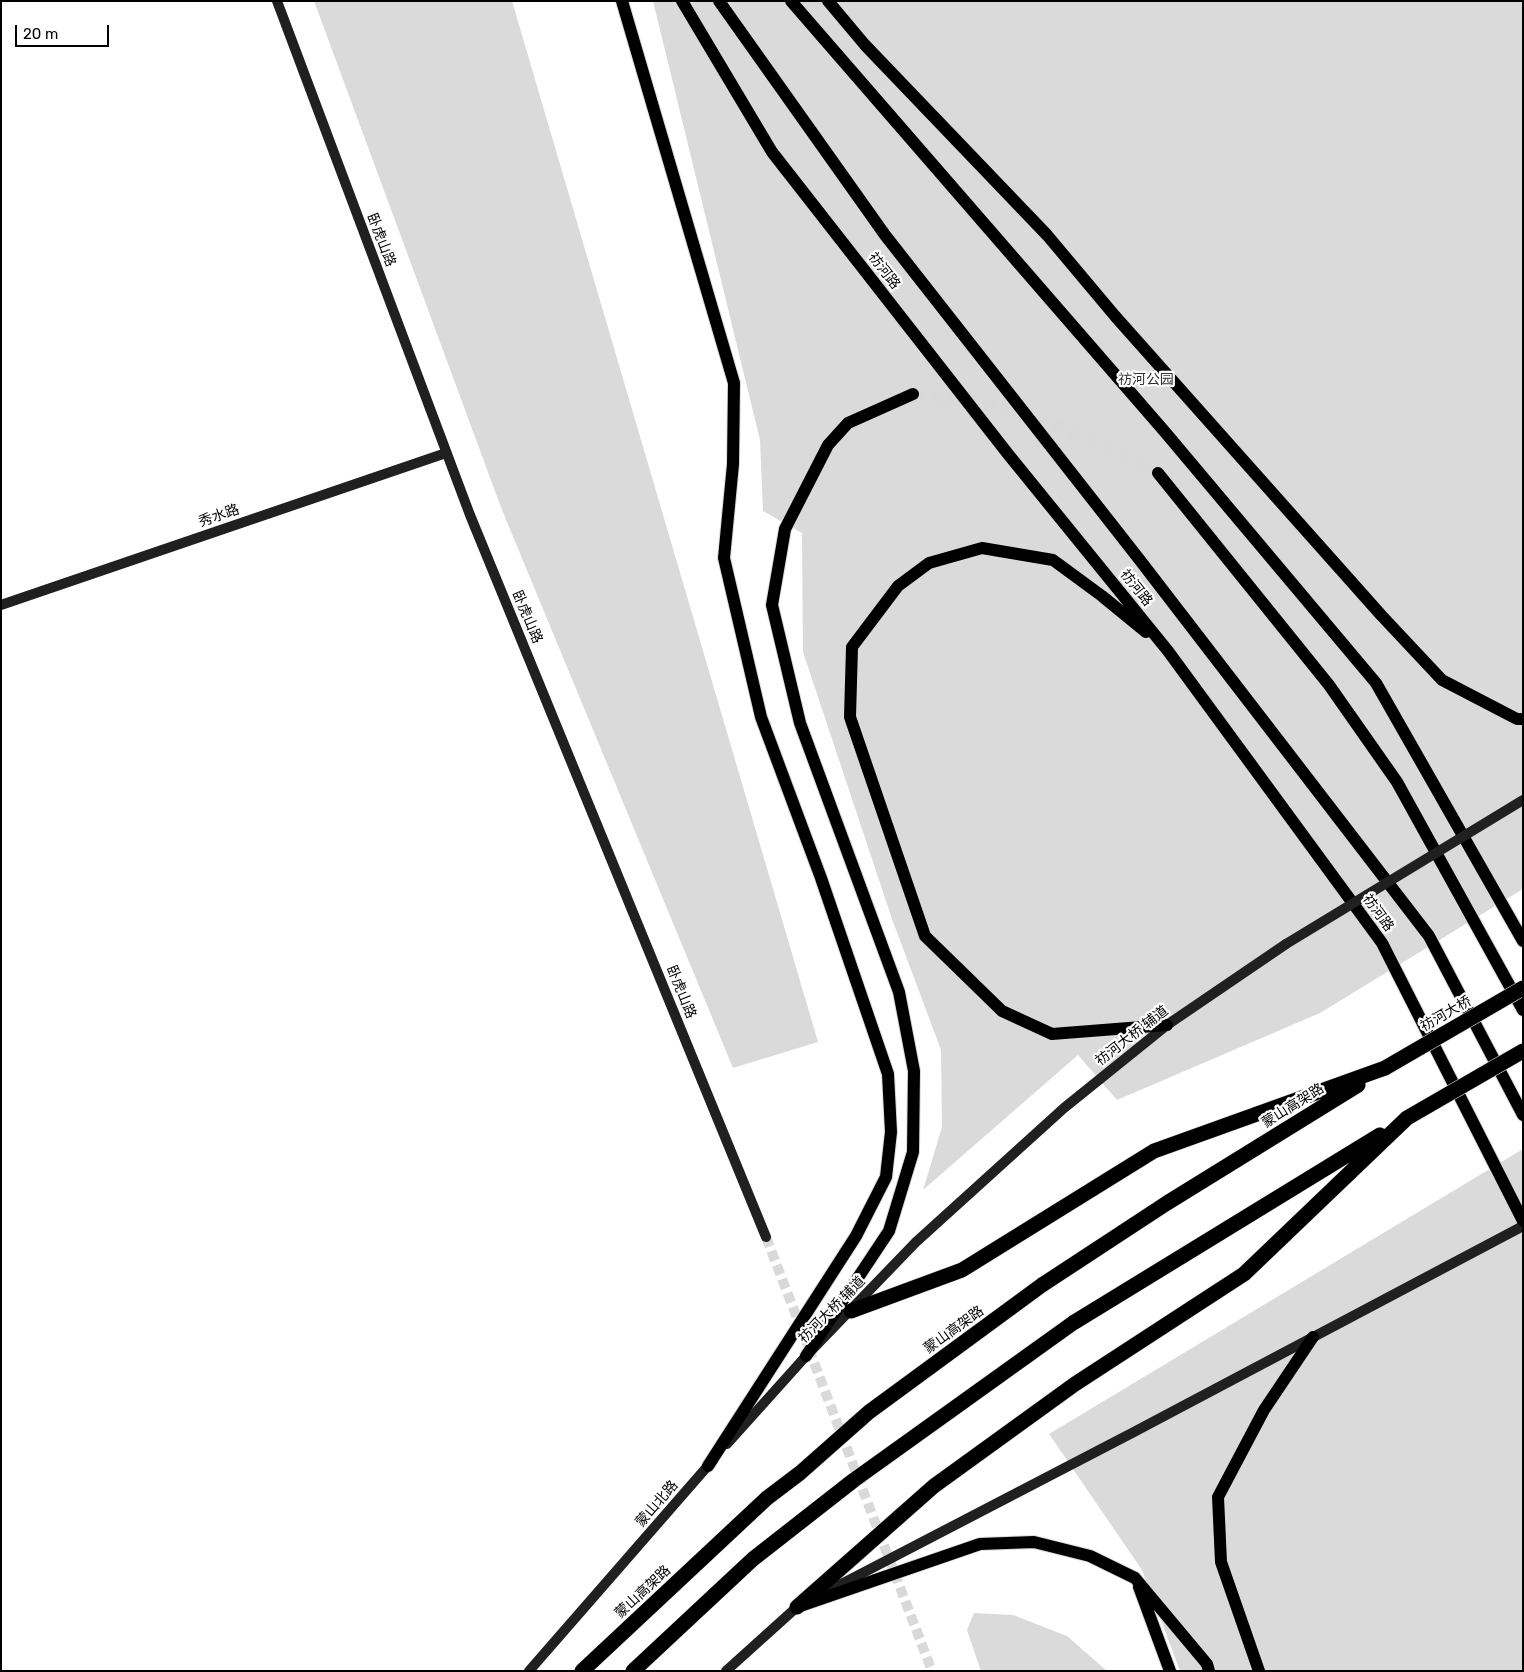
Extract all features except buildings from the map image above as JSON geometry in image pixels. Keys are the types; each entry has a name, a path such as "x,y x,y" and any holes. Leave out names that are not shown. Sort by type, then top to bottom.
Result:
{"highway":[{"name":"祊河大桥","path":"1385,1068 1523,988"},
{"path":"633,1671 753,1559 854,1480 1073,1323 1407,1118 1523,1051"},
{"name":"蒙山高架路","path":"582,1671 767,1498 800,1473 869,1412 1042,1285 1167,1203 1385,1068"},
{"path":"850,1312 962,1270 1154,1151 1385,1068"},
{"path":"797,1607 934,1486 1075,1384 1244,1274 1407,1118"}],"main road":[{"name":"卧虎山路","path":"277,1 470,515 766,1237"},
{"path":"622,1 734,383 733,464 724,558 761,717 821,878 888,1074 891,1132 886,1177 856,1236 708,1466"},
{"name":"祊河路","path":"682,1 772,152 1008,454 1168,651 1382,943 1523,1221"},
{"name":"祊河路","path":"719,1 884,235 1133,551 1429,936 1523,1115"},
{"path":"790,1 1165,432 1376,683 1523,941"},
{"path":"828,1 865,45 1047,235 1115,316 1381,615 1442,680 1517,719 1523,719"},
{"path":"806,1356 889,1231 913,1152 914,1071 899,992 800,723 772,605 785,529 828,445 848,423 913,394"},
{"name":"秀水路","path":"1,605 446,453"},
{"path":"1158,473 1329,685 1397,782 1523,1010"},
{"path":"1167,1025 1052,1034 1002,1011 926,936 850,717 852,647 898,586 928,563 982,548 1053,560 1102,596 1168,651"},
{"name":"祊河大桥 辅道","path":"806,1356 916,1242 1057,1114 1167,1025 1286,944 1523,800"},
{"path":"726,1671 797,1607 1523,1226"},
{"path":"1259,1671 1221,1562 1218,1497 1264,1410 1313,1337"},
{"name":"蒙山北路","path":"529,1671 806,1356"},
{"path":"797,1607 980,1544 1034,1542 1090,1556 1135,1578 1207,1664 1209,1671"},
{"path":"1135,1578 1170,1671"},
{"path":"730,1671 737,1660"}],"green space":[{"path":"314,1 512,1 818,1042 733,1068 502,510"},
{"name":"祊河公园","path":"653,1 1523,1 1523,889 1320,1013 1117,1100 1078,1055 923,1190 942,1127 941,1050 892,919 803,652 802,533 763,511 760,440"},
{"path":"1523,1149 1523,1671 1180,1671 1142,1570 1049,1434"},
{"path":"974,1613 1013,1615 1067,1636 1107,1671 981,1671 967,1630"}],"tunnel":[{"path":"913,394 991,404 1071,431 1158,473"},
{"path":"766,1237 932,1671"}]}
